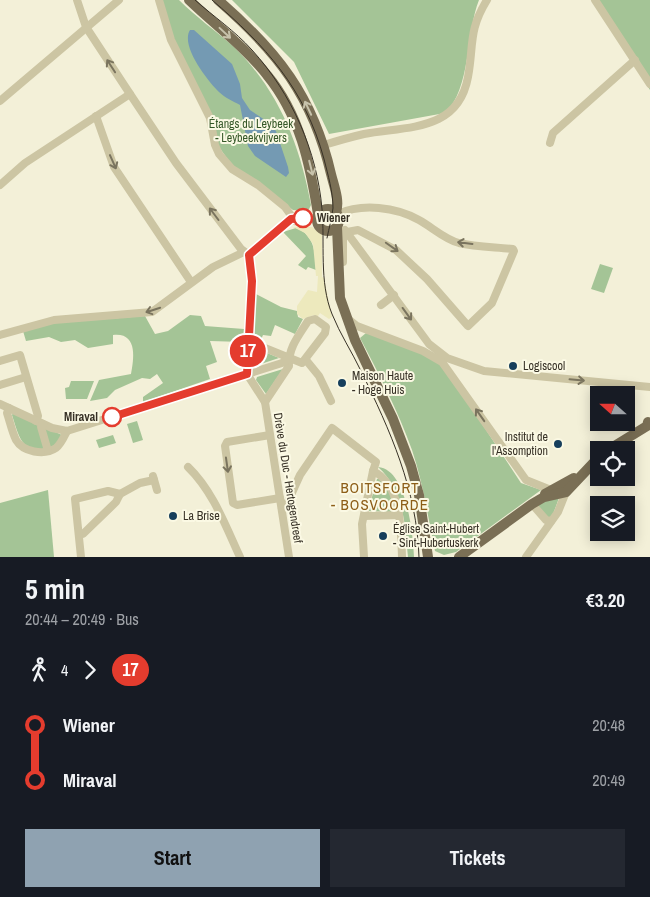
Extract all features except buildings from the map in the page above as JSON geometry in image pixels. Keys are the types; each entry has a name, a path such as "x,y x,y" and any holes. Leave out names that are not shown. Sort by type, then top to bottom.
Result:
{"main road":[{"path":"189,0 267,74 282,96 306,150 313,177 317,218 320,229 334,229"},
{"path":"218,0 250,28 291,75 324,145 337,202 339,220 334,229 334,291 341,315 393,419 411,466 420,504 428,557"},
{"path":"317,218 326,209 337,213"},
{"path":"334,229 338,289 355,340"},
{"path":"620,441 640,425 649,423"},
{"path":"459,557 550,490 573,478 590,465"},
{"path":"535,502 567,491 590,465"},
{"path":"468,557 477,544"}],"street":[{"path":"77,0 86,27 176,163 247,253 252,294 247,374"},
{"path":"0,101 119,0"},
{"path":"158,0 171,40 210,118 215,146 219,154 232,169 270,195 294,220"},
{"path":"324,145 364,134 425,126 450,112 460,100 465,89 473,32 477,17 487,0"},
{"path":"595,0 650,84"},
{"path":"550,143 553,133 635,60"},
{"path":"0,185 25,163 130,94"},
{"path":"96,116 114,167 191,282"},
{"path":"334,229 347,232 358,230 396,250 427,279 468,326 492,303 514,249 458,243 419,220 394,210 378,208 337,213"},
{"path":"0,335 54,320 152,312 159,309 191,282 247,253 286,224 294,220 317,218"},
{"path":"338,289 342,280 343,239 347,232"},
{"path":"347,232 429,344 443,356 459,363 494,373 650,388"},
{"path":"380,305 394,295"},
{"path":"347,318 357,326 423,351 440,360 525,478 534,485 550,490"},
{"name":"Drève du Duc - Hertogendreef","path":"265,402 289,366 294,342 308,321 313,319 325,326 326,330 307,358"},
{"path":"248,341 289,359 302,362 307,358 319,376 331,401"},
{"path":"423,351 429,344"},
{"path":"0,361 20,355 48,451"},
{"path":"0,404 58,430 67,432 282,364 289,359"},
{"path":"451,373 453,366 459,363"},
{"name":"Drève du Duc - Hertogendreef","path":"247,374 265,402 289,557"},
{"path":"0,385 26,377"},
{"path":"9,408 7,413 20,445 36,452 48,451 57,447 67,432"},
{"path":"282,509 285,508 300,475 332,428 376,462 362,524 364,557"},
{"path":"270,435 228,442 225,446 233,503 237,505 280,498"},
{"path":"188,468 196,474 221,516 240,557"},
{"path":"373,471 387,483 399,514 402,557"},
{"path":"79,534 83,534 116,502 120,494 154,478 158,490"},
{"path":"81,557 75,499 108,491 120,494"},
{"path":"526,557 559,509 567,491"},
{"path":"535,502 546,520 551,521"},
{"path":"364,516 399,514"}],"green space":[{"name":"Étangs du Leybeek - Leybeekvijvers","path":"162,0 179,0 234,47 263,82 275,101 294,140 311,205 308,211 293,210 231,164 219,147 172,36"},
{"path":"232,0 479,0 464,75 453,103 445,113 329,134 294,62"},
{"path":"593,0 650,0 650,90"},
{"path":"296,228 307,235 313,245 316,270 308,267 306,270 298,265 306,256 283,232"},
{"path":"600,264 613,268 604,293 591,289"},
{"path":"256,294 281,307 297,311 298,317 303,319 295,334 275,325 271,336 263,335 260,342 253,338"},
{"path":"190,315 201,316 205,326 244,329 243,342 210,341 217,362 206,366 210,379 143,402 143,397 163,383 157,374 150,379 142,378 115,390 107,398 90,401 99,380 131,374 133,348 127,338 121,335 113,335 113,344 88,348 75,340 61,342 49,337 26,341 23,331 55,323 145,316 155,334 168,331"},
{"path":"366,333 427,354 443,365 521,483 541,490 456,552 444,555 435,551 416,462 407,435 360,338"},
{"path":"253,347 279,358 252,367"},
{"path":"283,369 266,394 256,380 257,377"},
{"path":"71,381 94,381 87,399 66,399 65,388 69,387"},
{"path":"13,413 62,435 60,440 48,448 39,449 27,446 19,436"},
{"path":"137,421 143,440 133,443 127,424"},
{"path":"113,435 116,443 99,448 96,440"},
{"path":"378,467 388,471 396,479 402,491 410,519 414,557 408,557 402,509 398,497 387,476"},
{"path":"377,479 381,479 391,493 394,509 392,512 368,511"},
{"path":"48,490 54,557 0,557 0,503"},
{"path":"559,498 552,517 548,518 538,507 538,503"}],"shaded area":[{"path":"293,227 312,227 322,235 322,277 324,278 332,317 329,319 320,313 318,316 314,315 303,319 297,314 297,306 308,290 317,292 318,276 316,276 313,244 305,233"}],"water":[{"path":"190,30 194,30 232,64 240,84 242,98 250,110 268,122 276,131 288,167 289,173 286,177 255,156 248,146 240,105 221,94 202,72 189,45 188,37"}],"tram line":[{"path":"195,0 232,30 252,50 279,85 300,124 315,166 319,187 323,222 325,289 328,302 335,321 392,438 413,508 419,557"},
{"path":"212,0 266,52 281,70 306,111 324,159 331,190 333,208 327,238"}],"bus line":[{"name":"17","path":"112,417 247,374 252,294 249,255 252,250 291,219 295,217 303,218"}],"place":[{"name":"Wiener","path":"303,218"},
{"name":"Logiscool","path":"513,366"},
{"name":"Maison Haute - Hoge Huis","path":"342,383"},
{"name":"Miraval","path":"112,417"},
{"name":"Institut de l'Assomption","path":"558,444"},
{"name":"La Brise","path":"173,516"},
{"name":"Église Saint-Hubert - Sint-Hubertuskerk","path":"383,536"}],"district":[{"name":"BOITSFORT - BOSVOORDE","path":"380,496"}]}
